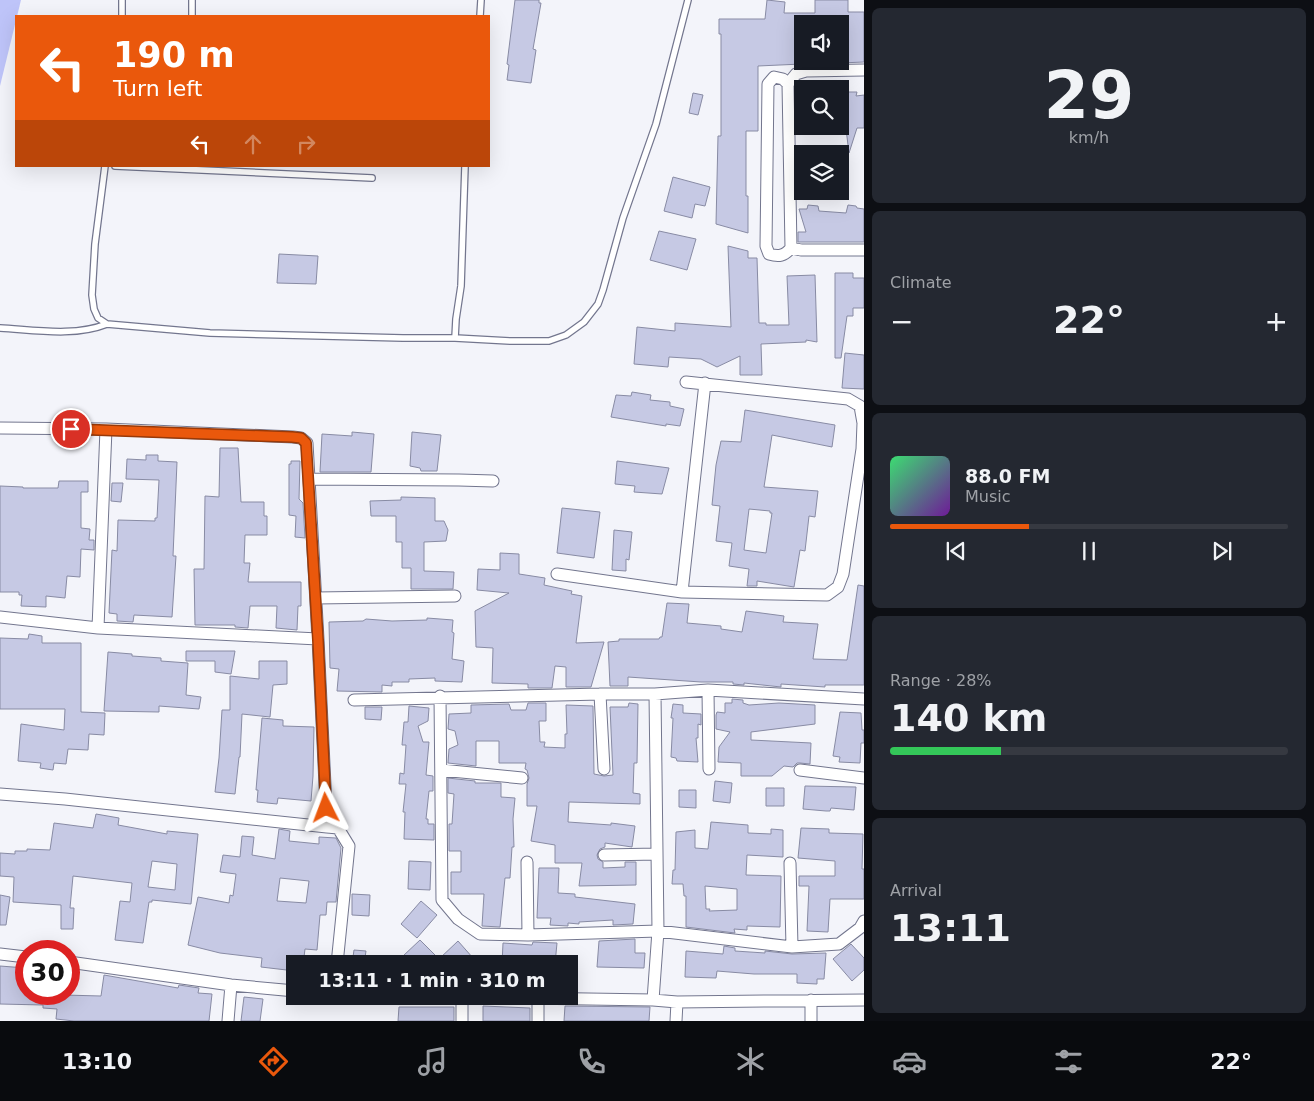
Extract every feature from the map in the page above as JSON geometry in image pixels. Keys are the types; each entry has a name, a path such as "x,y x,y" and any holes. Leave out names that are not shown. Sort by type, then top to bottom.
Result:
{"street":[{"path":"788,84 783,79 774,77 768,84 766,246 769,254 777,257 786,254 791,248 788,84 796,74 806,71 864,70"},
{"path":"791,248 801,250 864,250"},
{"path":"557,574 682,592 827,595 838,587 843,574 863,449 863,423 860,406 848,399 686,382"},
{"path":"682,592 705,383"},
{"path":"0,428 106,429 301,438 306,443 316,598 327,827"},
{"path":"98,628 106,429"},
{"path":"309,479 493,481"},
{"path":"316,598 455,596"},
{"path":"0,617 98,628 318,640"},
{"path":"708,690 709,769"},
{"path":"354,700 440,696 655,694 708,690 864,698"},
{"path":"600,694 604,769"},
{"path":"653,1000 658,931 655,694"},
{"path":"440,696 442,900 458,919 480,934 528,935 658,931 792,947 839,944 860,928 864,921"},
{"path":"441,770 522,778"},
{"path":"800,770 864,778"},
{"path":"0,794 65,798 338,828 349,846 338,955"},
{"path":"604,855 658,854"},
{"path":"527,862 528,935"},
{"path":"790,863 792,947"},
{"path":"0,954 15,956"},
{"path":"80,964 231,985 286,990"},
{"path":"228,1021 231,985"},
{"path":"578,999 677,1002 864,1000"},
{"path":"811,1000 811,1021"},
{"path":"676,1021 677,1002"},
{"path":"462,1005 462,1021"},
{"path":"538,1005 538,1021"}],"lane":[{"path":"122,0 122,15"},
{"path":"192,0 192,15"},
{"path":"480,15 481,0"},
{"path":"0,328 82,331 95,329 107,324 219,333 510,341 549,341 566,335 584,322 598,304 623,218 656,124 688,0"},
{"path":"105,167 92,295 94,309 98,318 107,324"},
{"path":"136,167 372,178"},
{"path":"455,338 461,286 465,167"}],"shaded area":[{"path":"0,0 21,0 17,15 15,15 15,25 0,86"}],"building":[{"path":"515,0 539,0 539,3 541,3 533,49 536,50 531,83 507,80 509,65 507,64"},
{"path":"767,0 785,2 784,13 815,13 815,0 848,0 848,12 864,12 864,62 849,63 849,15 794,15 794,64 758,66 758,131 746,131 748,233 716,224 718,136 721,136 721,34 719,34 719,19 765,19"},
{"path":"849,92 857,92 856,96 864,95 864,128 857,128 849,153"},
{"path":"693,93 703,95 698,115 689,113"},
{"path":"673,177 710,187 705,206 695,204 692,218 664,211"},
{"path":"808,205 818,206 819,211 846,213 848,205 864,209 864,242 798,242 798,232 806,232 799,209 807,209"},
{"path":"659,231 696,239 687,270 650,260"},
{"path":"728,246 748,251 748,258 757,258 759,323 766,323 766,325 789,325 787,276 815,275 817,342 806,340 806,342 761,344 762,375 740,375 740,356 717,367 701,359 669,357 668,367 634,364 637,327 675,331 675,323 731,327"},
{"path":"279,254 318,256 316,284 277,283"},
{"path":"835,273 853,273 853,278 864,278 864,308 853,308 853,316 847,316 841,358 835,358"},
{"path":"845,353 864,355 864,389 842,388"},
{"path":"632,392 651,395 650,400 670,402 670,406 684,409 680,426 666,424 666,426 611,417 616,395 631,396"},
{"path":"745,410 835,425 832,447 772,435 764,487 818,491 815,517 809,516 805,551 800,550 794,587 757,581 757,586 747,586 749,569 729,566 732,543 716,541 720,506 712,505 716,465 721,441 741,442","holes":["749,509 770,511 772,513 766,553 744,550"]},
{"path":"352,432 374,434 371,472 320,472 322,434 352,436"},
{"path":"412,432 441,435 437,471 421,471 420,468 410,466"},
{"path":"220,448 238,448 241,502 264,502 264,516 267,516 267,535 245,535 244,563 250,563 248,582 301,582 301,606 298,606 297,630 276,628 277,606 250,606 248,628 235,627 235,625 195,625 194,569 204,569 205,496 219,497"},
{"path":"146,455 158,455 158,461 177,462 173,556 176,556 172,617 134,615 133,622 117,621 117,614 109,613 112,550 117,551 118,520 155,521 155,518 157,518 159,480 126,479 127,459 146,460"},
{"path":"291,461 300,461 299,499 303,503 305,538 295,537 296,516 289,515 289,464 291,464"},
{"path":"617,461 669,468 662,494 634,492 635,486 615,484"},
{"path":"59,481 88,481 88,492 81,492 81,528 90,529 89,540 94,540 94,550 81,549 80,577 67,576 65,598 46,596 46,607 21,606 22,595 19,595 19,592 0,592 0,486 58,488"},
{"path":"112,483 123,483 121,502 111,501"},
{"path":"401,497 435,498 435,521 444,521 448,530 446,541 424,542 424,571 454,572 453,589 411,589 411,568 402,568 402,542 396,542 396,516 371,516 370,501 401,500"},
{"path":"562,508 600,512 594,558 557,553"},
{"path":"614,530 632,532 629,560 626,559 626,571 612,570"},
{"path":"500,553 519,554 519,574 545,578 544,585 572,591 571,594 582,596 576,643 604,642 591,687 566,687 566,667 555,666 552,688 528,688 528,684 492,683 493,648 476,647 475,611 509,593 477,590 478,569 500,570"},
{"path":"858,585 864,586 864,685 825,685 825,687 781,684 781,687 744,683 744,685 733,684 733,682 701,682 628,677 628,686 610,686 608,642 619,641 619,639 659,639 662,637 667,603 689,604 687,623 721,626 721,629 742,632 746,611 784,616 783,622 818,624 813,659 847,660"},
{"path":"427,618 453,620 452,659 464,661 462,682 435,681 435,678 409,679 409,682 392,682 392,686 382,685 382,692 337,691 339,669 330,668 329,622 363,621 366,619 392,621 427,620"},
{"path":"29,634 42,636 42,643 81,643 81,712 105,713 104,735 89,734 88,750 68,749 66,764 54,763 53,770 40,768 41,763 18,761 21,724 64,730 65,709 0,709 0,638 28,639"},
{"path":"186,651 235,651 231,674 215,672 215,661 186,661"},
{"path":"108,652 161,658 161,661 188,663 186,695 201,697 199,709 159,706 159,712 104,711"},
{"path":"259,661 287,661 287,684 273,685 270,717 242,714 240,757 235,794 215,792 222,710 230,710 230,676 259,679"},
{"path":"732,699 743,700 743,703 749,705 779,703 815,705 815,724 751,732 751,740 811,743 810,764 797,763 793,767 784,766 772,776 741,776 741,763 718,762 719,747 730,732 716,729 716,715 717,712 725,713 725,703 732,703"},
{"path":"528,703 546,703 546,721 539,721 540,742 545,742 544,747 565,748 565,734 567,734 566,705 593,706 594,774 604,776 613,775 610,707 628,707 629,703 638,704 637,763 634,763 633,793 640,794 640,804 569,802 568,822 611,825 611,823 635,826 632,847 605,843 605,847 600,849 597,855 598,859 603,862 603,868 625,867 625,862 636,862 636,885 579,886 582,863 555,863 555,845 531,841 537,806 527,806 527,784 529,778 525,769 526,763 499,763 499,741 476,741 476,766 448,763 449,749 458,745 455,731 448,729 449,714 471,713 471,705 509,704 511,710 526,710"},
{"path":"673,704 683,705 683,713 701,714 701,725 698,724 698,738 696,738 698,762 677,761 676,758 671,757"},
{"path":"409,706 429,708 428,721 418,726 423,742 429,742 426,775 433,776 433,791 429,791 426,819 428,819 428,824 434,824 434,840 404,839 405,812 403,812 406,784 399,784 400,773 404,774 406,745 402,745 404,722 408,722"},
{"path":"365,707 382,707 381,720 365,719"},
{"path":"840,712 861,713 864,743 861,743 860,763 839,762 840,757 833,756"},
{"path":"262,718 283,720 283,726 314,727 311,801 278,798 277,804 257,802 258,790 256,790"},
{"path":"448,778 475,781 475,783 501,783 501,797 515,798 513,819 514,847 512,847 510,878 505,878 500,927 482,926 484,894 451,894 451,872 461,872 461,851 449,851 449,824 452,824 454,794 448,793"},
{"path":"715,781 732,783 730,803 713,801"},
{"path":"805,786 856,787 854,810 831,808 830,811 803,809"},
{"path":"766,788 784,788 784,806 766,806"},
{"path":"679,790 696,790 696,808 679,807"},
{"path":"96,814 119,818 118,825 167,834 167,831 198,834 191,904 152,900 152,902 149,902 143,943 115,940 120,901 130,902 132,883 73,876 70,908 74,908 73,929 61,929 61,905 13,902 14,877 0,876 0,853 15,854 15,851 27,851 27,849 50,850 54,823 93,828","holes":["152,861 177,864 175,890 148,887"]},
{"path":"711,822 748,825 748,833 771,834 771,829 783,830 783,857 747,855 746,875 781,876 780,927 747,926 747,930 734,929 735,933 686,927 686,896 684,896 683,884 672,884 673,870 675,870 676,832 695,830 695,848 708,849","holes":["705,886 737,889 737,910 709,911 710,909 706,909"]},
{"path":"801,828 829,829 829,833 863,834 862,869 864,869 864,899 830,899 828,932 807,931 809,886 799,886 799,876 835,876 835,861 798,858"},
{"path":"279,829 290,831 289,841 319,844 319,837 336,838 341,848 336,902 327,902 326,915 320,915 317,950 305,949 304,955 286,955 286,970 261,967 262,958 220,953 188,945 198,897 229,903 230,895 233,896 236,874 220,872 223,855 240,857 242,836 254,837 252,855 275,859","holes":["280,878 309,881 306,903 277,901"]},
{"path":"409,861 431,862 430,890 408,889"},
{"path":"539,868 559,868 558,893 575,894 575,897 635,904 633,924 613,925 613,920 579,922 579,924 568,923 568,926 550,925 551,918 537,918"},
{"path":"352,894 370,895 369,916 352,915"},
{"path":"0,895 10,897 6,925 0,925"},
{"path":"421,901 437,915 417,938 401,924"},
{"path":"635,939 635,953 645,953 644,968 597,967 599,941"},
{"path":"420,940 435,955 404,955"},
{"path":"458,941 470,955 443,955"},
{"path":"533,942 557,943 556,955 502,955 503,943 532,945"},
{"path":"851,944 864,958 864,970 852,981 833,959"},
{"path":"724,946 735,948 735,951 765,953 765,951 792,954 826,953 824,979 817,979 817,984 797,983 797,974 754,974 717,971 716,978 685,977 686,951 723,954"},
{"path":"354,950 366,951 365,955 353,955"},
{"path":"0,966 15,967 15,1004 0,1004"},
{"path":"104,975 178,988 179,985 199,988 198,993 212,994 209,1021 74,1021 56,1019 57,1009 43,1008 43,1005 80,1005 80,995 101,996"},
{"path":"244,997 263,999 260,1021 241,1021"},
{"path":"483,1006 530,1008 530,1021 483,1021"},
{"path":"565,1006 650,1007 649,1021 564,1021"},
{"path":"399,1007 454,1007 454,1021 398,1021"}],"route":[{"path":"71,429 292,437 301,438 306,443 326,808"}]}
